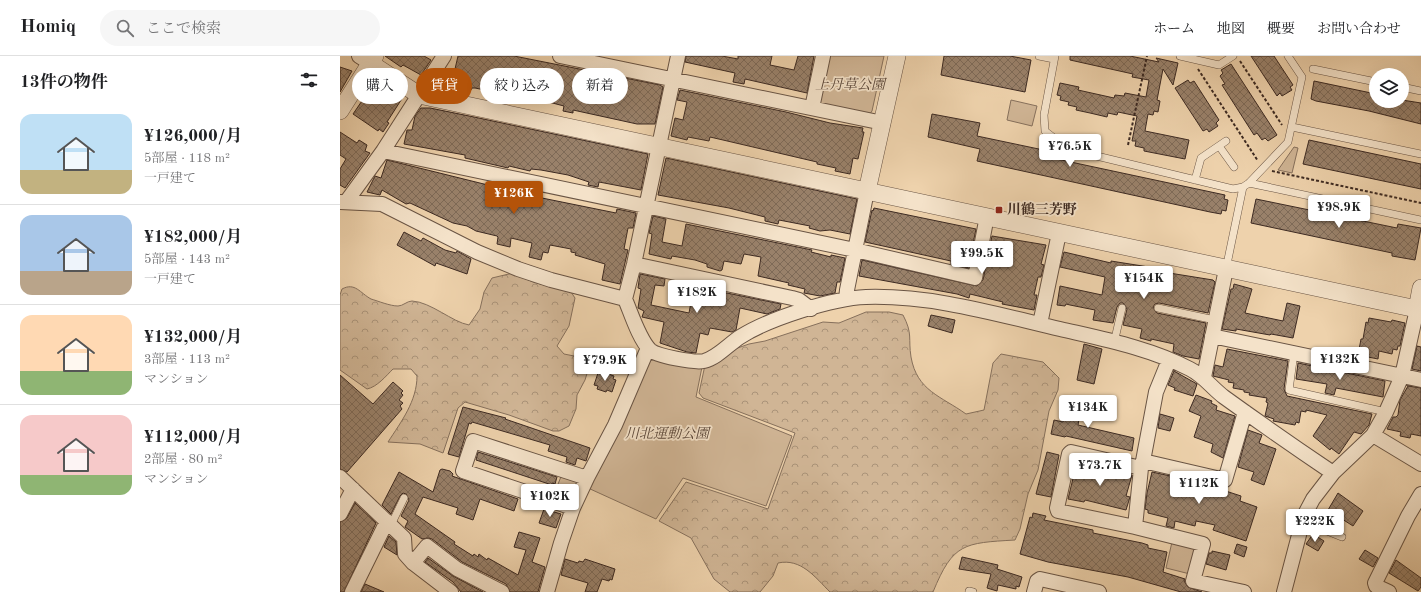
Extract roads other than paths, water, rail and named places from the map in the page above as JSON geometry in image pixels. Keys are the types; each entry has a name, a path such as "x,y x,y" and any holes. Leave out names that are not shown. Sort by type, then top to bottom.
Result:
{"street":[{"path":"437,68 444,56"},
{"path":"560,56 883,123"},
{"path":"678,56 674,80 645,206 634,264 625,299 648,348 655,354 703,361 713,357 741,336 752,330 811,309 846,299 864,297 918,299 968,307 1114,343 1169,360 1191,369 1204,377 1220,394 1333,473"},
{"path":"812,108 823,56"},
{"path":"846,299 854,250 883,123 896,56"},
{"path":"340,111 368,58 416,92"},
{"path":"343,202 384,151 416,101"},
{"path":"461,104 987,216 1226,269 1419,309"},
{"path":"384,151 854,250 975,278 987,216"},
{"path":"343,202 382,204 477,252 518,269 551,280 625,299"},
{"path":"1040,324 1059,232"},
{"path":"634,264 792,298 799,300 811,309"},
{"path":"1204,377 1226,269"},
{"path":"1284,592 1302,521 1313,499 1333,473 1373,435 1386,412 1402,376 1419,309 1421,288"},
{"path":"1212,336 1421,380"},
{"path":"547,592 573,508 615,425 648,348"},
{"path":"1135,527 1142,464 1156,392 1169,360"},
{"path":"1244,592 1193,581 1203,544 1135,527 1058,511 1057,508 1069,454 1071,452 1225,480 1245,412"},
{"path":"1373,435 1421,464"},
{"path":"573,508 463,471 473,441 587,478"},
{"path":"340,477 404,538 405,554 413,563 451,592"},
{"path":"340,514 353,489"},
{"path":"1389,592 1376,586 1375,583 1408,516 1421,494"},
{"path":"352,592 389,523"},
{"path":"413,563 427,546 457,569 502,592"},
{"path":"1034,592 1037,581 1040,579 1099,592"}],"lane":[{"path":"1039,56 1055,58 1044,115 1045,131 1069,148 1076,151 1233,189 1246,185 1421,220"},
{"path":"1180,56 1219,65 1233,56"},
{"path":"1226,269 1246,185 1288,142 1302,77 1288,56"},
{"path":"1314,69 1369,81"},
{"path":"1409,88 1421,91"},
{"path":"1292,127 1421,154"},
{"path":"1195,180 1201,158 1226,141"},
{"path":"1219,146 1234,167"},
{"path":"1114,343 1122,308"},
{"path":"1158,308 1215,320"},
{"path":"1294,353 1289,390 1386,412"},
{"path":"389,523 404,498"},
{"path":"1302,521 1342,537"}],"place":[{"name":"川鶴三芳野","path":"999,210"}],"park label":[{"name":"上丹草公園","path":"850,85"},
{"name":"川北運動公園","path":"667,434"}]}
